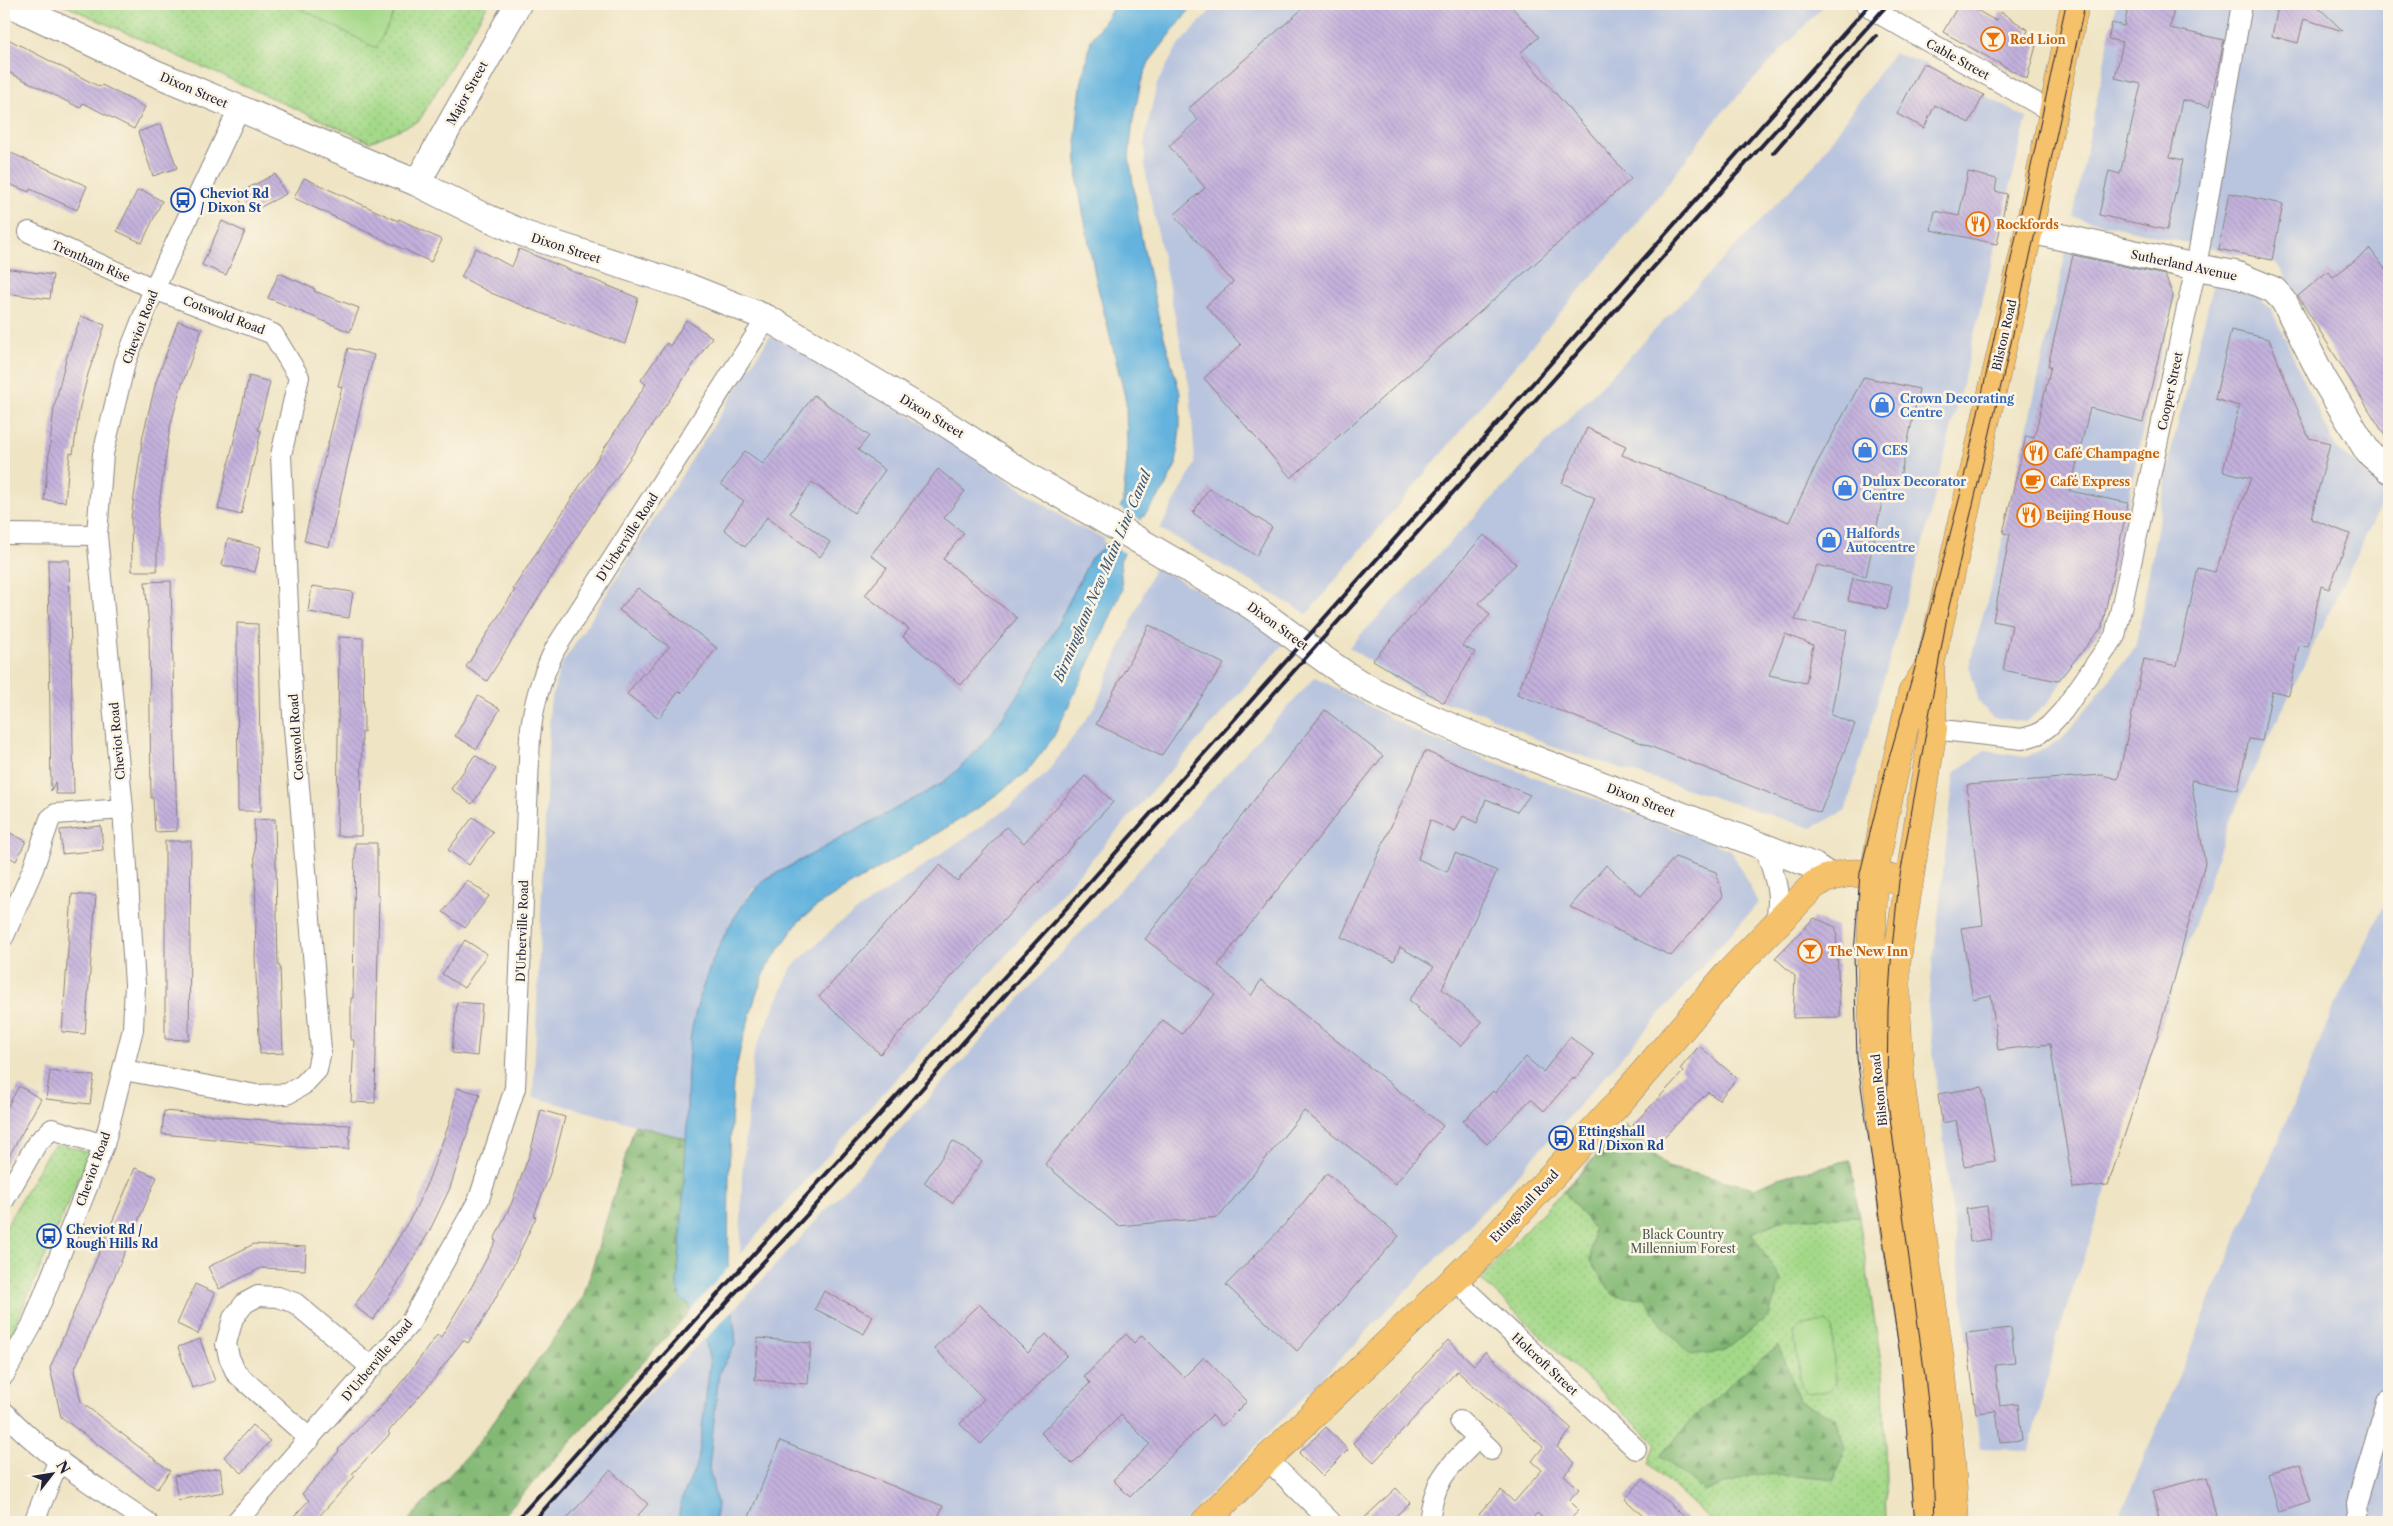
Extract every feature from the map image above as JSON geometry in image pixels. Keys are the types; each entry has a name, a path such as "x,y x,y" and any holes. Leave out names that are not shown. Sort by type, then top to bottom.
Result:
{"main road":[{"name":"Bilston Road","path":"1955,1522 1951,1460 1941,1366 1901,1086 1896,966 1933,729 1930,665 2029,230 2052,112 2076,4"},
{"name":"Bilston Road","path":"1928,1522 1914,1354 1894,1224 1874,1055 1871,953 1874,874 1885,814 1912,693 1930,665"},
{"path":"1829,876 1874,874 1908,885"},
{"name":"Ettingshall Road","path":"1204,1522 1477,1258 1614,1108 1728,974 1774,924 1814,885 1829,876"}],"street":[{"name":"Dixon Street","path":"10,4 155,73 417,183 476,213 527,235 689,287 767,318 937,418 1026,475 1270,618 1321,658 1359,682 1402,705 1459,730 1814,866 1829,876"},
{"name":"Major Street","path":"417,183 518,4"},
{"name":"Cable Street","path":"1866,4 1878,13 2052,112"},
{"name":"Cooper Street","path":"1933,729 2022,739 2038,734 2049,726 2062,711 2116,636 2196,267 2242,4"},
{"name":"Cheviot Road","path":"4,1375 32,1325 104,1145 133,1029 136,984 124,809 98,535 103,454 125,363 154,289 239,109"},
{"name":"Sutherland Avenue","path":"2029,230 2234,274 2274,290 2284,300 2323,378 2368,452 2389,470"},
{"name":"Trentham Rise","path":"29,232 154,289"},
{"name":"Cotswold Road","path":"124,1070 256,1095 287,1094 303,1085 317,1070 321,1050 293,715 281,456 299,377 273,334 154,289"},
{"name":"D'Urberville Road","path":"236,1522 410,1323 479,1198 515,1088 530,736 534,703 542,677 555,649 767,318"},
{"path":"4,534 98,535"},
{"path":"4,936 33,869 50,819 56,814 124,809"},
{"path":"1765,847 1778,889 1779,907 1774,924"},
{"path":"4,1200 37,1143 52,1129 104,1145"},
{"name":"Holcroft Street","path":"1454,1280 1636,1449"},
{"path":"310,1439 236,1373 226,1344 233,1318 245,1303 258,1296 278,1297 295,1303 372,1368"},
{"path":"2359,1522 2357,1503 2387,1402"},
{"path":"4,1412 16,1426 147,1522"},
{"path":"1429,1522 1431,1500 1437,1484 1445,1472 1484,1444 1460,1421"},
{"path":"34,1522 59,1459"},
{"path":"1267,1459 1331,1522"}],"shaded area":[{"path":"1220,4 1825,4 1720,115 1641,219 1540,336 1307,614 1160,529 1195,464 1190,390 1145,170 1145,137 1157,84 1177,47 1213,8"},
{"path":"2116,4 2389,4 2389,444 2293,287 2276,263 2073,217"},
{"path":"1893,53 1923,63 2027,118 1925,536 1846,810 1812,828 1553,747 1483,713 1418,695 1349,647 1814,165"},
{"path":"2067,247 2163,271 2175,297 2151,390 2102,626 2046,705 2025,722 1992,717 1979,702 1969,666 1999,557"},
{"path":"2214,283 2254,294 2271,309 2336,448 2387,492 2230,819 2057,1337 2029,1450 1980,1449 1928,1007 1954,773 1985,751 2026,757 2062,739 2135,648 2173,443"},
{"path":"770,336 847,375 1076,526 1104,538 1103,548 1091,559 1027,682 996,728 962,767 941,784 878,820 766,879 751,891 714,958 701,994 691,1035 687,1139 533,1097 550,705 559,669"},
{"path":"1155,566 1286,641 740,1254 742,1174 754,1052 792,967 838,924 1008,808 1046,774 1095,707"},
{"path":"1315,677 1424,736 1731,850 1758,903 1513,1180 1183,1522 534,1522 619,1423 747,1296"},
{"path":"2389,896 2389,1522 2117,1522 2335,1005"}],"green space":[{"path":"62,4 488,4 419,121 370,142"},
{"path":"292,4 399,4 376,48"},
{"path":"635,1125 687,1139 677,1285 691,1310 497,1522 407,1522 475,1447 583,1298"},
{"path":"1625,1125 1724,1223 1778,1178 1850,1160 1883,1375 1887,1522 1713,1522 1649,1464 1656,1443 1480,1279"},
{"name":"Black Country Millennium Forest","path":"1625,1125 1667,1167 1755,1188 1778,1178 1850,1160 1859,1216 1786,1219 1751,1233 1781,1280 1769,1315 1725,1351 1690,1355 1664,1327 1645,1298 1614,1296 1590,1261 1594,1229 1564,1191"},
{"path":"59,1143 90,1153 4,1351 4,1230 48,1152"},
{"path":"1826,1322 1832,1327 1835,1383 1829,1391 1808,1393 1801,1387 1794,1333 1801,1325"},
{"path":"1779,1345 1799,1401 1835,1418 1845,1450 1835,1480 1753,1474 1704,1491 1660,1456 1693,1418 1734,1380"}],"water":[{"name":"Birmingham New Main Line Canal","path":"1116,4 1194,4 1149,62 1141,82 1133,120 1129,157 1141,236 1159,319 1180,393 1180,427 1176,465 1163,491 1142,518 1120,561 1122,590 1053,738 1025,774 972,812 820,904 799,921 767,967 756,995 741,1046 733,1083 729,1171 728,1263 736,1343 719,1373 709,1468 717,1504 715,1522 678,1522 681,1501 698,1462 710,1363 705,1340 689,1304 681,1301 677,1285 687,1128 688,1061 695,1014 717,950 739,910 766,879 941,784 967,761 989,736 1028,680 1091,558 1103,548 1123,501 1127,459 1126,401 1096,280 1078,185 1076,135 1081,85 1091,40"}],"pier":[{"path":"1117,506 1143,521 1127,554 1103,542"},
{"path":"731,1265 734,1309 703,1341 689,1312"}],"building":[{"path":"1308,4 1509,4 1539,37 1520,53 1631,179 1291,478 1204,378 1241,345 1206,306 1233,282 1174,215 1205,188 1169,146 1198,120 1188,109"},
{"name":"Red Lion","path":"1959,4 1966,4 1996,21 2001,12 2028,30 2026,35 2037,42 2027,79 1943,32"},
{"path":"2129,4 2175,4 2170,28 2224,40 2210,106 2182,100 2170,157 2183,160 2167,230 2099,215 2109,171 2120,174 2141,84 2115,78 2123,42 2108,39 2112,23 2124,26"},
{"path":"2267,4 2315,4 2343,31 2304,19 2298,43 2272,36 2277,11 2266,8"},
{"path":"4,37 100,87 102,85 145,107 134,129 83,103 80,108 4,70"},
{"path":"1923,63 1984,95 1969,123 1935,105 1924,128 1897,114"},
{"path":"161,124 177,168 153,176 138,132"},
{"path":"4,150 87,186 77,210 30,189 29,192 4,182"},
{"path":"1968,172 1997,179 1995,191 2007,194 1997,244 1931,230 1935,211 1959,216"},
{"path":"275,174 286,194 247,214 237,194"},
{"path":"304,178 398,221 399,219 442,240 431,262 294,198"},
{"path":"137,191 144,191 162,201 142,243 117,231"},
{"path":"2229,193 2283,204 2272,260 2218,249"},
{"path":"222,221 245,232 226,275 202,265"},
{"path":"476,248 512,267 519,249 638,298 625,344 491,293 461,277"},
{"path":"2370,249 2389,274 2389,442 2298,296 2328,271 2333,277"},
{"path":"2073,255 2165,275 2173,296 2143,422 2090,408 2070,491 2128,503 2102,627 2058,681 2003,670 2012,625 1993,621 2010,534 2003,533 2026,436 2034,438 2051,366 2048,366"},
{"path":"4,268 53,275 50,299 4,293"},
{"path":"279,273 315,289 314,291 359,308 350,332 268,298"},
{"path":"81,316 105,325 88,374 80,406 73,454 70,453 65,502 44,500 54,408 66,359"},
{"path":"686,320 712,337 577,536 487,681 466,667 515,590 513,589 646,384 641,380 667,343 670,346"},
{"path":"178,321 202,329 180,390 170,427 157,519 157,571 132,571 131,518 143,435 156,382"},
{"path":"2231,330 2269,339 2309,438 2330,443 2311,519 2350,534 2329,589 2321,586 2308,647 2299,645 2289,695 2272,691 2262,741 2249,739 2238,790 2191,780 2205,863 2159,1031 2108,1185 2073,1188 2050,1044 1998,1050 1991,995 1973,999 1961,928 1983,925 1967,785 2102,775 2118,779 2144,659 2177,666 2198,568 2215,572 2251,478 2223,471 2239,406 2215,399"},
{"path":"348,348 374,355 329,547 304,541 342,387 338,386"},
{"path":"249,376 270,382 258,430 261,431 241,515 218,509"},
{"path":"1864,377 1919,389 1899,482 1887,479 1866,576 1817,565 1795,620 1847,630 1831,715 1855,724 1820,813 1517,694 1595,498 1562,483 1587,428 1626,446 1622,455 1789,522 1817,463","holes":["1785,634 1813,645 1806,683 1769,675"]},
{"path":"814,395 869,436 858,450 885,470 854,513 812,482 790,513 830,542 820,557 767,517 745,547 724,529 744,501 721,484 745,451 763,464"},
{"path":"938,469 965,491 944,518 964,533 943,559 1017,618 961,685 903,637 909,629 865,595 887,568 871,555"},
{"path":"1209,488 1272,527 1256,556 1193,513"},
{"path":"1484,535 1516,564 1479,603 1490,615 1462,646 1475,652 1444,703 1373,660"},
{"path":"228,539 261,547 255,572 222,565"},
{"path":"48,560 69,560 74,794 56,794 55,782 51,791"},
{"path":"1853,578 1892,586 1887,609 1848,601"},
{"path":"171,581 177,831 155,832 153,798 151,798 149,626 145,582"},
{"path":"312,586 353,592 349,618 308,612"},
{"path":"638,588 717,648 681,693 679,691 659,718 627,694 643,673 645,674 669,647 619,610"},
{"path":"237,623 258,624 261,811 238,811"},
{"path":"1149,625 1224,664 1161,756 1096,724"},
{"path":"339,637 363,638 364,732 362,732 361,836 337,836"},
{"path":"478,696 500,709 477,749 455,736"},
{"path":"1325,710 1383,756 1218,965 1251,996 1261,980 1443,1126 1395,1184 1304,1111 1219,1217 1118,1226 1045,1164 1163,1020 1182,1034 1215,994 1145,939"},
{"path":"1425,751 1530,795 1517,812 1486,799 1477,823 1463,816 1455,832 1430,820 1418,859 1447,872 1455,853 1497,871 1442,989 1482,1022 1461,1046 1409,1000 1434,967 1400,947 1394,961 1341,937"},
{"path":"475,755 496,769 472,804 451,789"},
{"path":"1085,776 1113,802 880,1054 819,997 940,865 957,881 1006,827 1024,843"},
{"path":"473,817 493,832 469,865 448,850"},
{"path":"275,819 278,966 280,966 283,1053 260,1054 255,956 254,820"},
{"path":"101,826 103,850 62,854 60,830"},
{"path":"4,830 26,841 16,861 4,854"},
{"path":"165,841 191,841 189,1040 165,1039"},
{"path":"355,843 377,843 377,895 379,895 375,1103 351,1102 354,1040 351,1040 351,998 353,998"},
{"path":"1675,857 1716,872 1723,896 1671,956 1570,907 1606,865 1641,896"},
{"path":"467,880 489,896 465,928 443,912"},
{"path":"72,894 96,896 85,1034 62,1032"},
{"path":"1814,918 1836,927 1840,1017 1793,1018 1795,976 1775,958"},
{"path":"465,940 487,954 464,988 442,974"},
{"path":"457,1002 482,1004 477,1056 452,1053"},
{"path":"1570,1037 1594,1055 1574,1080 1573,1078 1544,1111 1531,1099 1487,1144 1463,1121 1493,1091 1495,1093 1526,1057 1543,1072"},
{"path":"1699,1046 1737,1078 1719,1100 1708,1092 1655,1146 1633,1125 1683,1072 1680,1069"},
{"path":"50,1071 94,1076 90,1104 46,1099"},
{"path":"19,1086 41,1099 4,1165 4,1113"},
{"path":"1982,1087 1995,1161 1964,1166 1956,1120 1942,1123 1938,1094"},
{"path":"457,1088 480,1094 450,1188 429,1232 373,1320 354,1306 376,1275 414,1212 428,1181 449,1124"},
{"path":"541,1110 565,1117 552,1168 534,1216 536,1217 513,1266 486,1315 468,1343 463,1340 430,1384 388,1432 390,1434 352,1474 355,1476 314,1522 289,1522 309,1500 302,1494 338,1450 370,1416 372,1417 405,1378 437,1335 441,1337 472,1286 496,1241 494,1240 512,1202 531,1150"},
{"path":"164,1111 297,1123 350,1125 349,1149 307,1148 162,1134"},
{"path":"953,1141 982,1161 952,1203 924,1183"},
{"path":"135,1168 157,1177 74,1371 81,1402 170,1471 157,1489 61,1417 50,1368"},
{"path":"1327,1173 1399,1236 1297,1351 1226,1285 1290,1219"},
{"path":"1987,1206 1991,1239 1970,1242 1966,1209"},
{"path":"254,1244 306,1247 305,1270 261,1268 219,1289 208,1267"},
{"path":"195,1284 215,1293 198,1334 177,1324"},
{"path":"824,1291 873,1316 864,1334 815,1309"},
{"path":"979,1304 1028,1353 1046,1334 1067,1355 981,1444 960,1424 984,1399 934,1348"},
{"path":"2011,1328 2015,1363 1995,1365 2000,1406 2018,1404 2022,1440 2000,1442 1996,1411 1976,1413 1966,1333"},
{"path":"1126,1334 1134,1343 1142,1335 1184,1377 1204,1357 1247,1401 1222,1426 1212,1415 1130,1497 1113,1480 1150,1444 1121,1415 1072,1464 1041,1433 1090,1383 1084,1377"},
{"path":"758,1338 811,1343 808,1384 755,1380"},
{"path":"200,1339 215,1381 192,1388 178,1347"},
{"path":"1448,1340 1474,1365 1485,1352 1572,1429 1557,1447 1575,1463 1564,1475 1579,1489 1569,1500 1579,1510 1568,1522 1547,1522 1537,1513 1530,1522 1472,1522 1501,1490 1514,1502 1542,1470 1532,1461 1543,1447 1457,1371 1374,1462 1353,1443"},
{"path":"252,1425 270,1441 242,1473 224,1457"},
{"path":"1326,1427 1348,1450 1322,1476 1299,1453"},
{"path":"780,1441 943,1506 936,1522 747,1522"},
{"path":"2300,1464 2311,1502 2279,1512 2268,1473"},
{"path":"220,1468 224,1492 178,1500 174,1476"},
{"path":"610,1470 648,1504 632,1522 564,1522"},
{"path":"2206,1477 2216,1515 2188,1522 2160,1522 2152,1491"},
{"path":"1643,1479 1690,1522 1649,1522 1625,1499"},
{"path":"1396,1488 1410,1503 1389,1522 1360,1522"}],"tram line":[{"path":"1915,1522 1900,1356 1857,1058 1854,954 1860,873 1885,772 1916,664 1960,496 2066,4"},
{"path":"1935,1522 1932,1437 1887,1095 1888,1009 1892,948 1899,881 1948,611 2011,343 2085,4"}],"railway":[{"path":"515,1522 742,1267 1072,902 1870,4"},
{"path":"533,1522 743,1284 878,1138 1888,4"},
{"path":"1773,153 1876,36"}],"place":[{"name":"Red Lion","path":"1993,39"},
{"name":"Cheviot Rd / Dixon St","path":"183,200"},
{"name":"Rockfords","path":"1978,224"},
{"name":"Crown Decorating Centre","path":"1882,405"},
{"name":"CES","path":"1865,450"},
{"name":"Café Champagne","path":"2036,453"},
{"name":"Café Express","path":"2033,481"},
{"name":"Dulux Decorator Centre","path":"1845,488"},
{"name":"Beijing House","path":"2029,515"},
{"name":"Halfords Autocentre","path":"1829,540"},
{"name":"The New Inn","path":"1810,951"},
{"name":"Ettingshall Rd / Dixon Rd","path":"1561,1138"},
{"name":"Cheviot Rd / Rough Hills Rd","path":"49,1236"}]}
